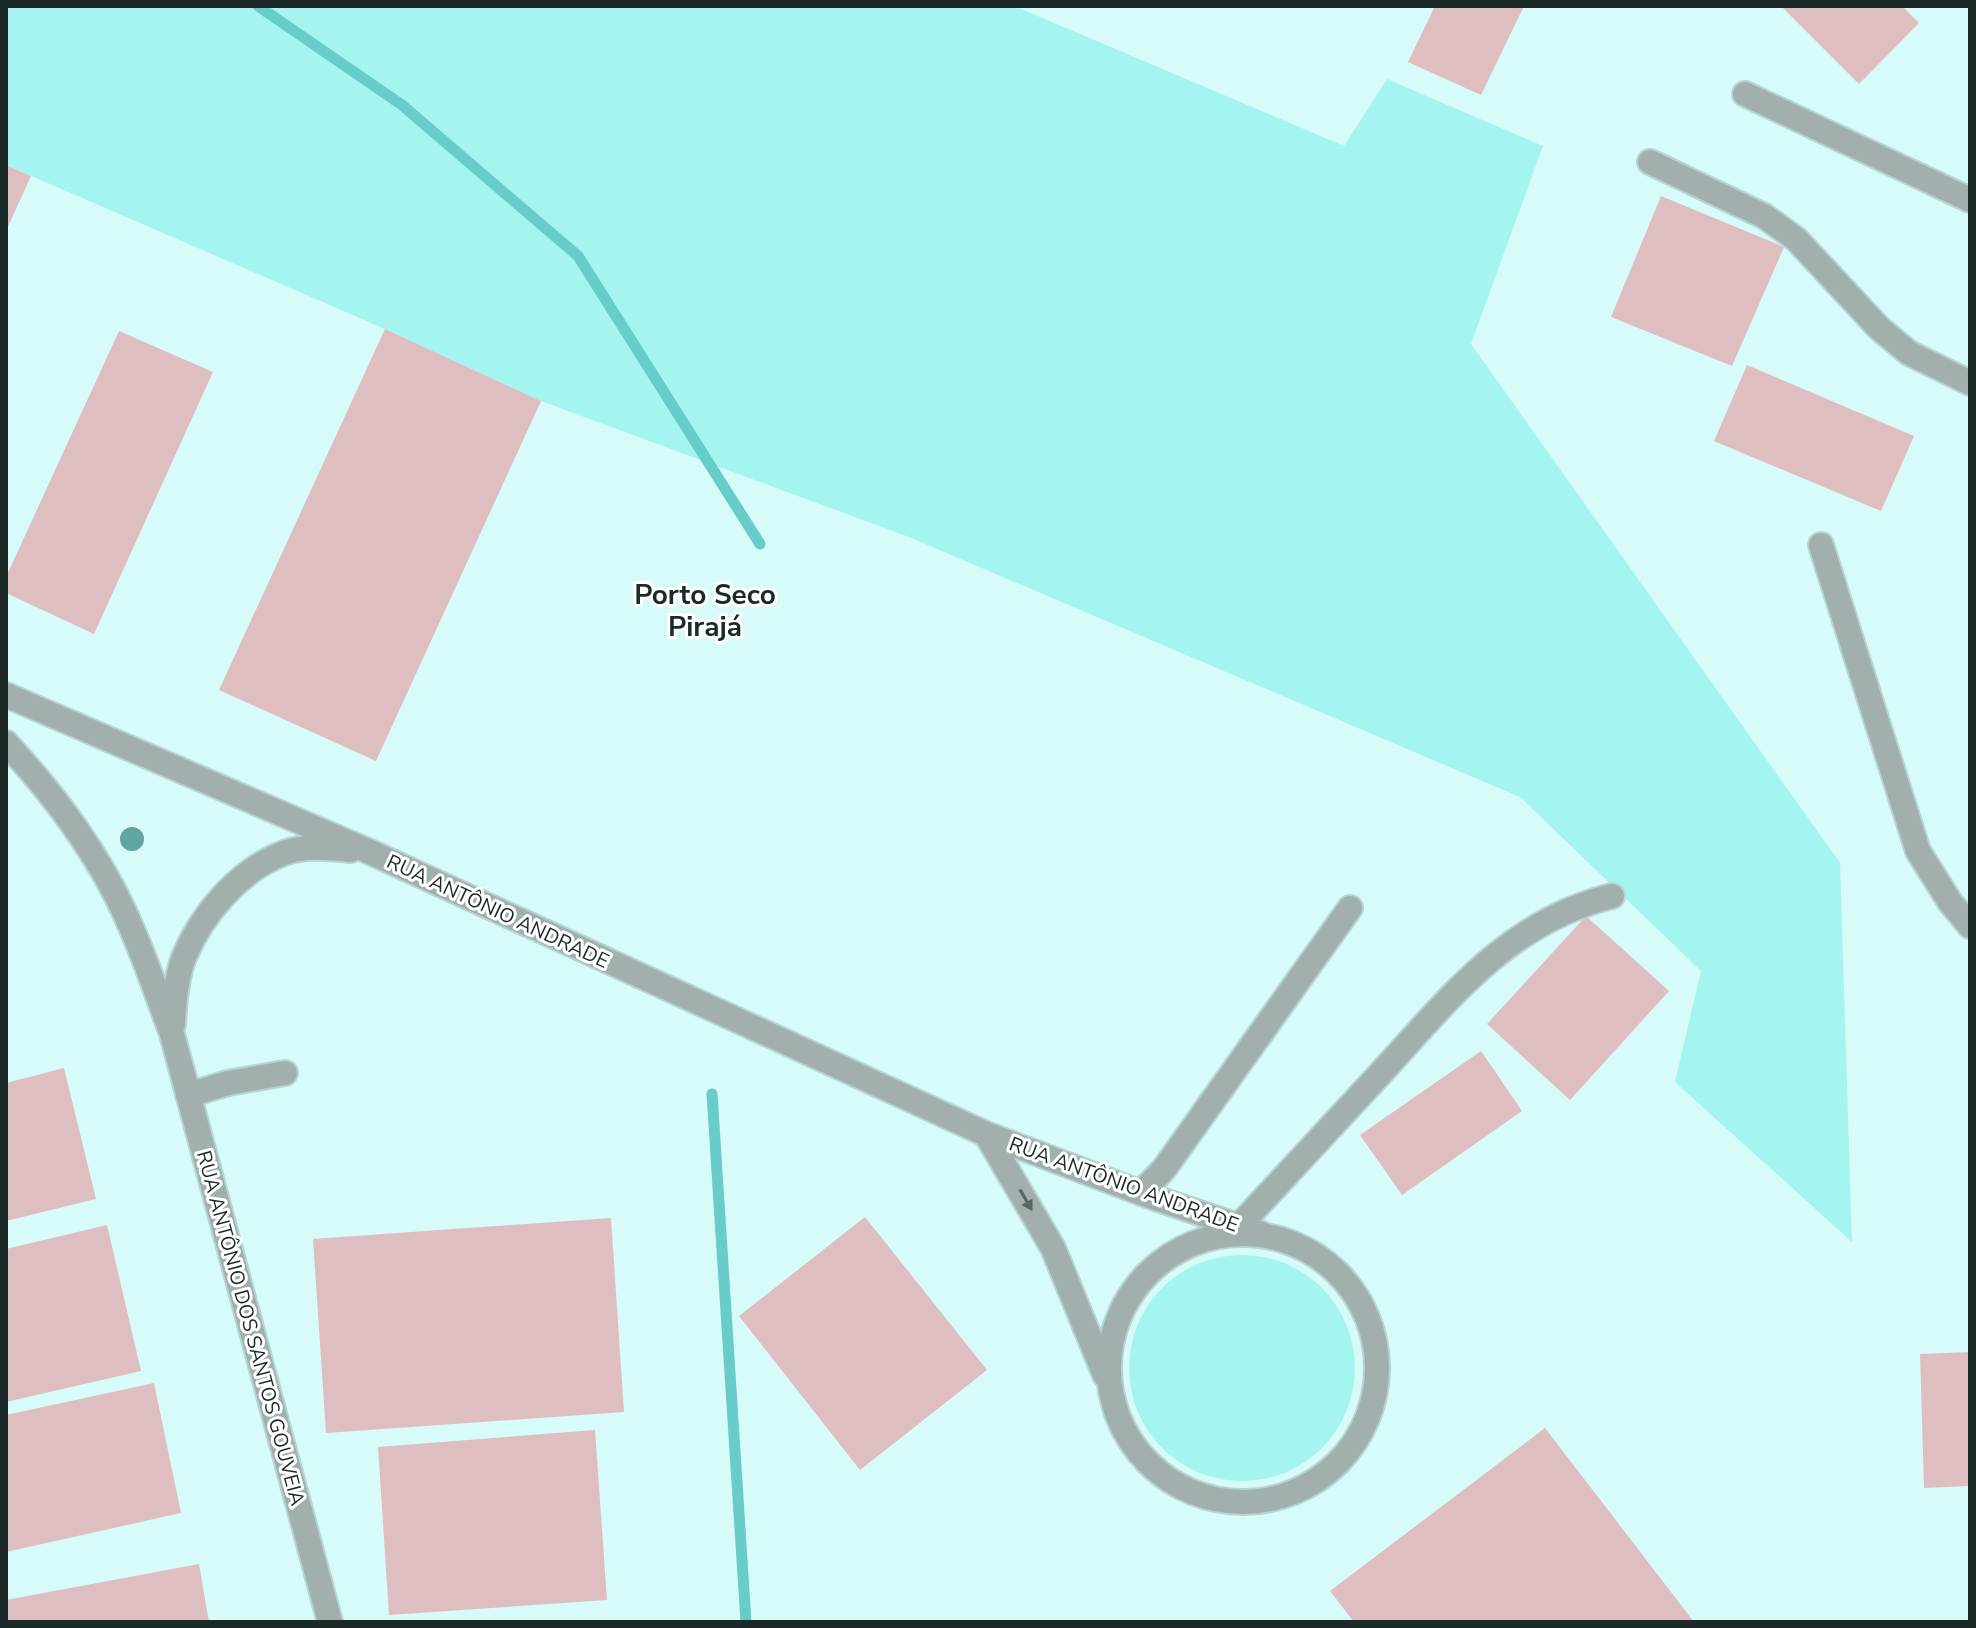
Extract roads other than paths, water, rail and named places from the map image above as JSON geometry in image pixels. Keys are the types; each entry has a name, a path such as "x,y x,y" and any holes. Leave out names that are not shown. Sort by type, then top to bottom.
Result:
{"street":[{"path":"1745,94 1970,200"},
{"path":"1650,162 1764,216 1796,239 1879,328 1909,353 1970,383"},
{"path":"1821,545 1918,851 1950,902 1970,926"},
{"name":"RUA ANTÔNIO ANDRADE","path":"6,695 368,851 986,1134 1141,1193 1251,1230"},
{"name":"RUA ANTÔNIO DOS SANTOS GOUVEIA","path":"6,743 37,776 77,829 115,892 172,1034 330,1622"},
{"name":"RUA ANTÔNIO DOS SANTOS GOUVEIA","path":"172,1034 175,991 184,958 203,922 225,893 253,870 285,852 323,848 368,851"},
{"path":"1251,1230 1452,996 1491,959 1537,924 1578,905 1612,896"},
{"path":"1141,1193 1164,1169 1350,908"},
{"path":"188,1095 228,1083 285,1073"},
{"name":"RUA ANTÔNIO ANDRADE","path":"986,1134 1053,1248 1108,1383"},
{"path":"1251,1230 1306,1248 1343,1276 1368,1315 1378,1360 1373,1406 1352,1448 1319,1480 1276,1500 1230,1503 1185,1492 1148,1465 1121,1427 1108,1383 1111,1337 1125,1301 1149,1271 1180,1249 1216,1236 1251,1230"}],"waterway":[{"path":"258,6 402,105 578,256 760,544"},
{"path":"712,1094 746,1622"}],"district":[{"name":"Porto Seco Pirajá","path":"705,610"}]}
